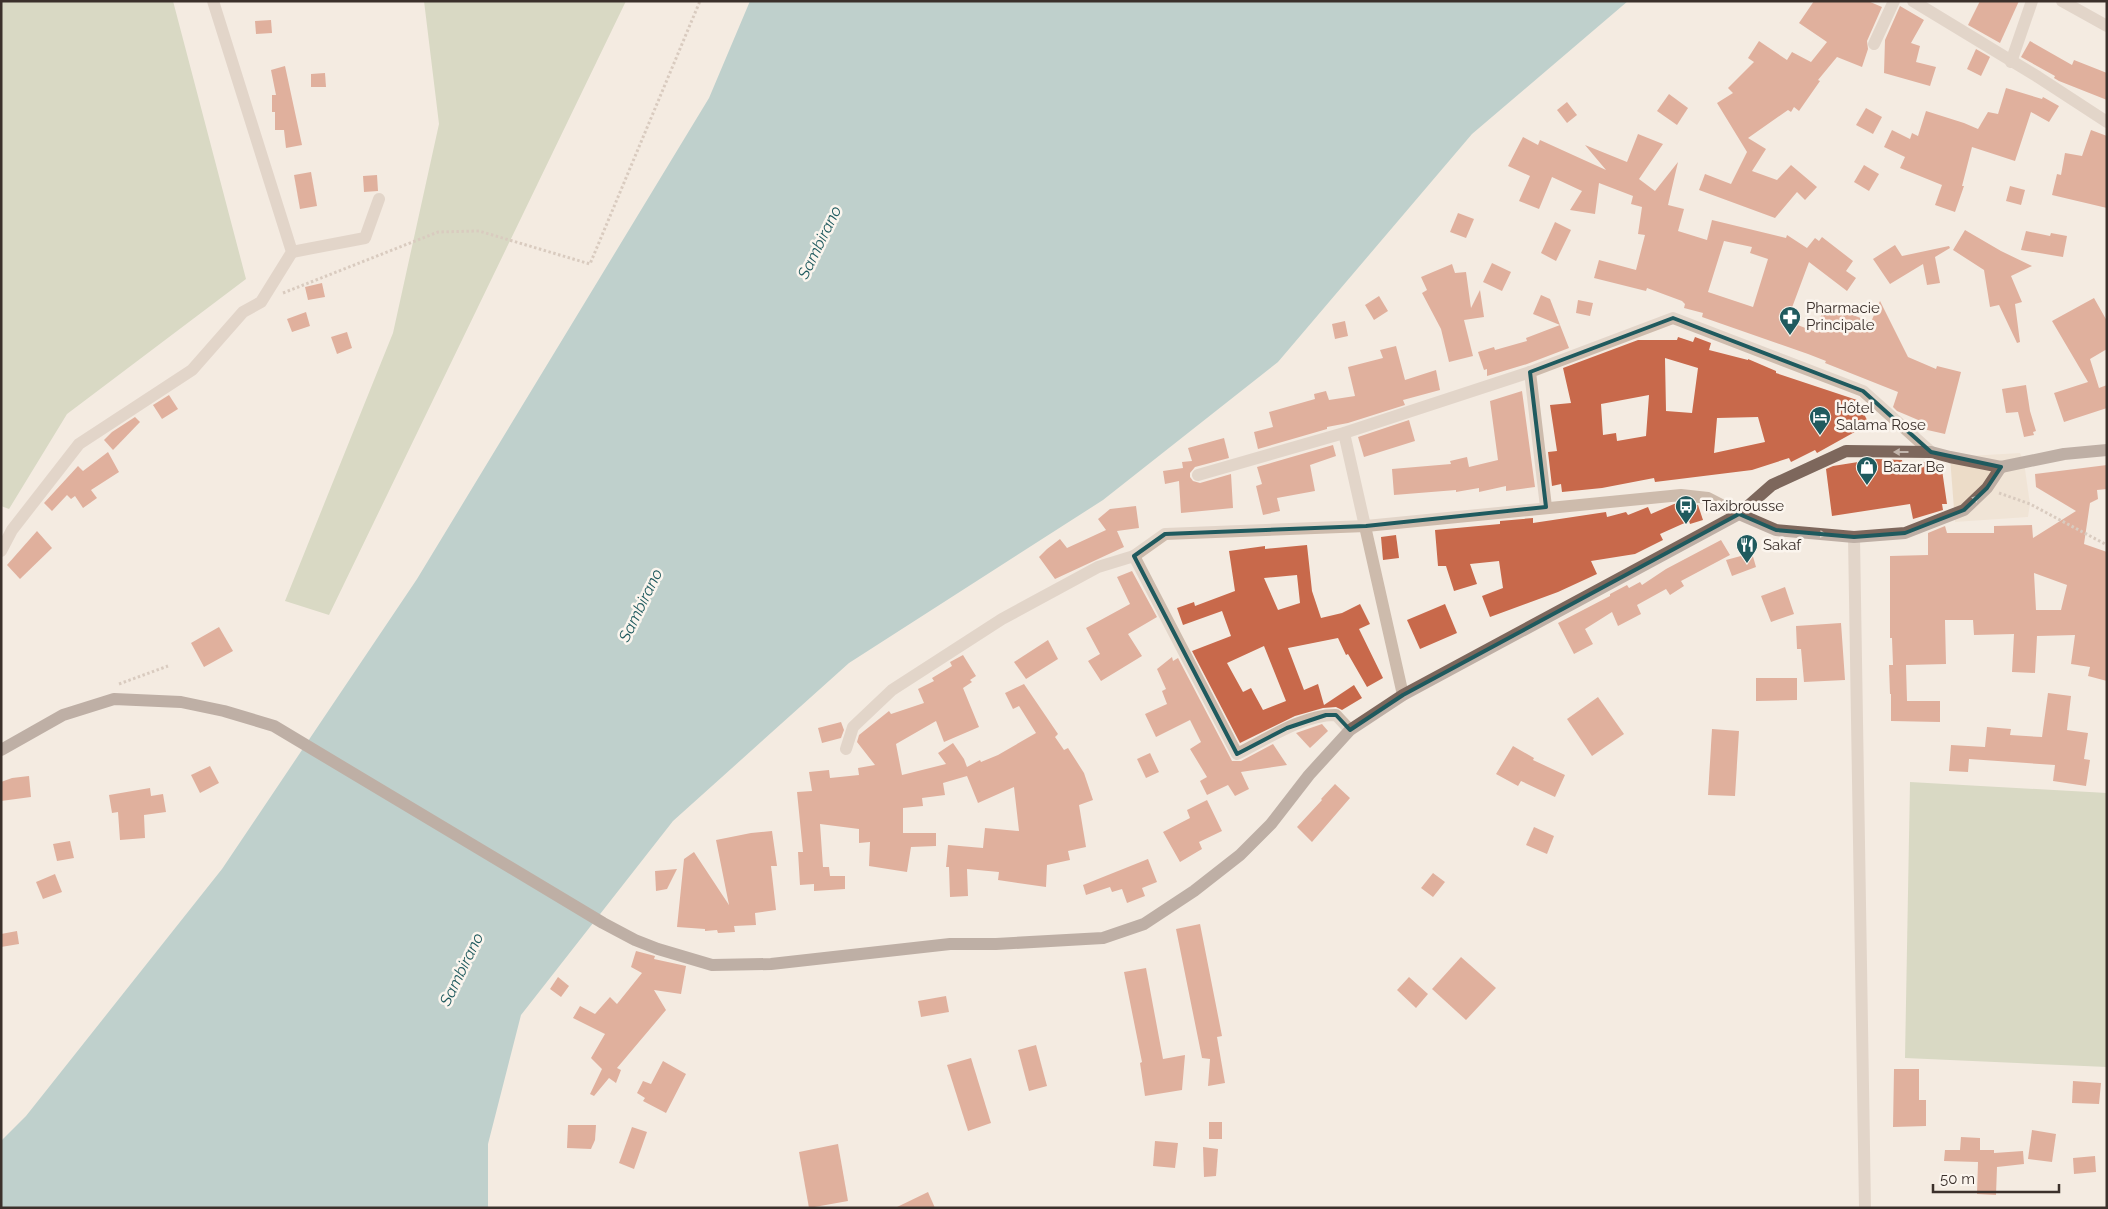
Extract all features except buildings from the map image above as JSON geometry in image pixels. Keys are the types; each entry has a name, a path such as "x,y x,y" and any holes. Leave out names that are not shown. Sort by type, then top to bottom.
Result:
{"main road":[{"path":"1,750 63,715 114,699 181,702 274,726 634,940 712,965 771,964 950,944 996,944 1103,938 1144,924 1194,891 1240,855 1271,824 1309,775 1350,730 1402,695 1739,514 1772,485 1846,451 1931,452 1950,458 2001,467 2105,448"},
{"path":"1739,514 1776,530 1854,537 1905,534 1964,510 1987,488 2001,467"}],"street":[{"path":"213,1 292,252"},
{"path":"1874,44 1894,1"},
{"path":"1913,1 2038,77 2107,122"},
{"path":"2011,62 2032,1"},
{"path":"2062,1 2107,26"},
{"path":"1,551 12,530 80,444 192,370 243,312 261,302 292,252 365,238 380,199"},
{"path":"1198,475 1344,433 1530,372 1672,318 1862,391 1931,452"},
{"path":"1530,372 1546,507"},
{"path":"1344,433 1402,695"},
{"path":"846,748 852,727 892,690 1002,619 1098,567 1134,556 1165,534 1366,526 1681,495 1708,498 1739,514"},
{"path":"1854,537 1865,1208"},
{"path":"1134,556 1237,754 1287,728 1326,715 1336,715 1350,730"}],"path":[{"path":"261,302 438,232 479,231 590,264 700,1"},
{"path":"1987,488 2030,504 2107,545"}],"highlighted area":[{"path":"1673,318 1863,391 1931,452 2001,467 1987,488 1964,510 1905,533 1854,537 1776,530 1739,514 1403,695 1350,730 1336,715 1326,715 1287,728 1237,754 1134,556 1165,534 1366,526 1546,507 1530,372"}],"green space":[{"path":"1,1 173,1 246,279 67,414 9,509 1,506"},
{"path":"424,1 626,1 329,615 285,601 393,333 439,124"},
{"path":"1910,782 2107,793 2107,1067 1905,1058"}],"shaded area":[{"path":"2020,453 2024,462 2030,504 2028,517 1955,522 1950,457"}],"water":[{"name":"Sambirano","path":"750,1 1628,1 1472,134 1278,362 1103,500 849,663 673,821 521,1015 488,1144 488,1208 1,1208 1,1141 26,1116 222,869 417,579 709,98"}],"place":[{"name":"Pharmacie Principale","path":"1790,336"},
{"name":"Hôtel Salama Rose","path":"1820,436"},
{"name":"Bazar Be","path":"1867,486"},
{"name":"Taxibrousse","path":"1686,525"},
{"name":"Sakaf","path":"1747,564"}]}
